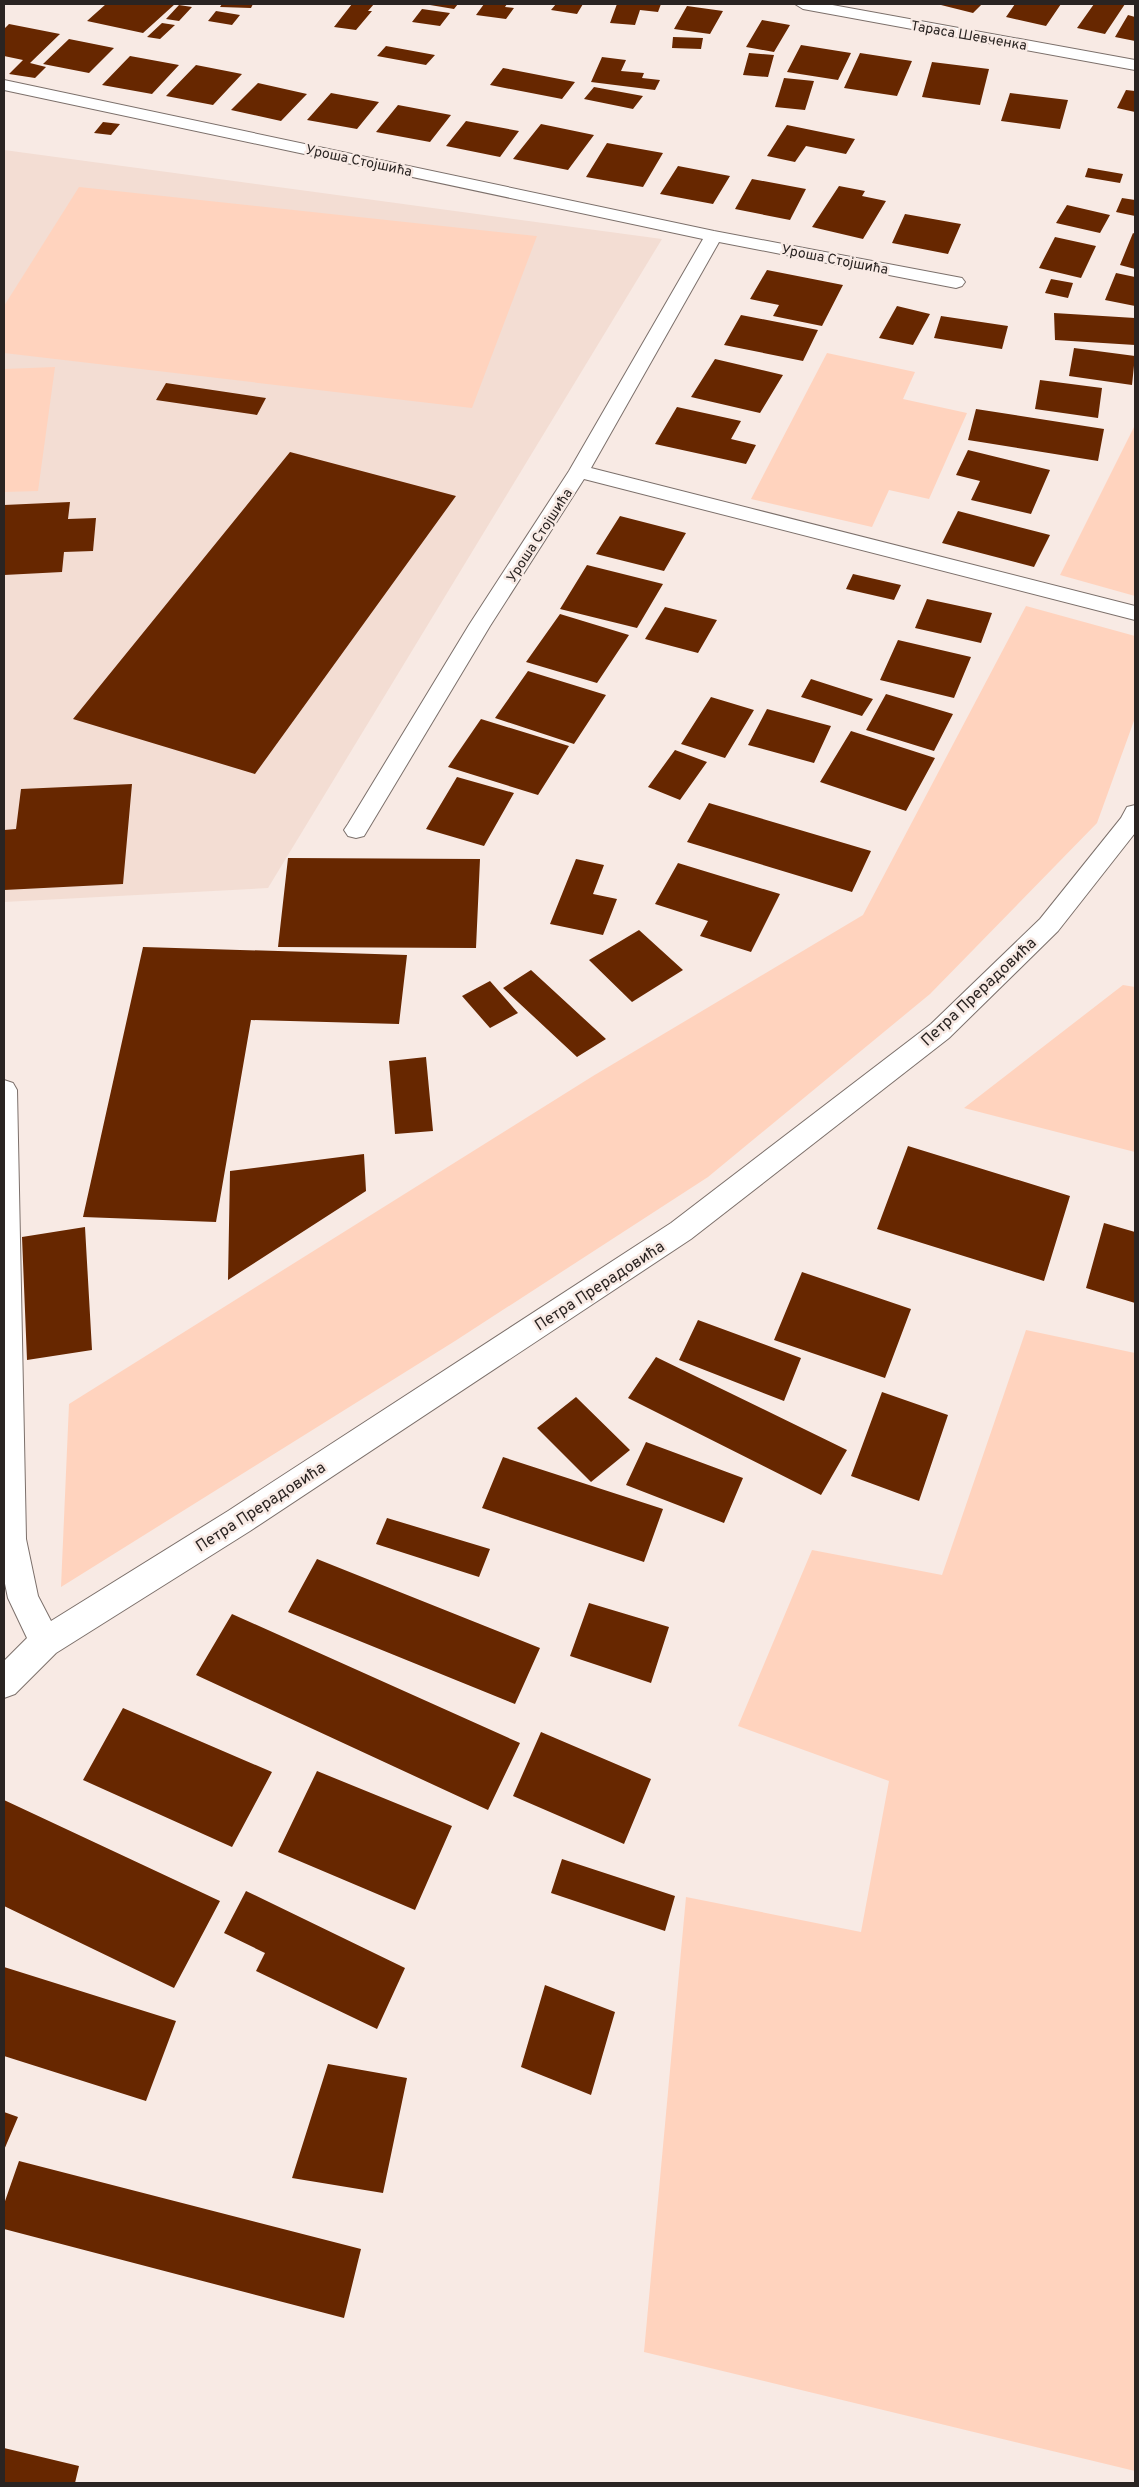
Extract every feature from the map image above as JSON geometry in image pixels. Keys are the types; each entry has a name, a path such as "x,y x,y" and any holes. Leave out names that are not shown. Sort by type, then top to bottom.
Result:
{"street":[{"name":"Тараса Шевченка","path":"803,4 1135,65"},
{"name":"Уроша Стојшића","path":"4,85 714,236 956,282"},
{"name":"Уроша Стојшића","path":"356,830 480,625 580,471 714,236"},
{"path":"580,471 1135,614"},
{"name":"Петра Прерадовића","path":"4,1683 45,1642 239,1521 681,1231 940,1031 1048,924 1131,822 1135,813"},
{"path":"4,1090 11,1539 23,1598 45,1642"}],"shaded area":[{"path":"4,150 662,239 268,888 4,902"},
{"path":"79,187 537,236 472,408 4,353 4,306"},
{"path":"827,353 915,372 903,399 967,413 929,499 889,490 872,527 751,499"},
{"path":"55,367 38,491 4,492 4,369"},
{"path":"1135,425 1135,596 1060,575"},
{"path":"1026,606 1135,636 1135,718 1097,823 930,994 708,1177 455,1341 61,1587 69,1404 593,1076 863,915"},
{"path":"1123,985 1135,987 1135,1152 964,1108"},
{"path":"1026,1330 1135,1353 1135,2471 644,2352 686,1897 861,1932 889,1781 738,1726 812,1550 942,1575"}],"building":[{"path":"106,4 175,4 143,33 87,21"},
{"path":"222,4 253,4 251,8 220,7"},
{"path":"352,4 374,4 368,11 372,11 356,30 334,27"},
{"path":"424,4 458,4 454,9"},
{"path":"484,4 507,4 505,7 514,8 506,19 476,15"},
{"path":"556,4 583,4 577,14 551,10"},
{"path":"617,4 661,4 658,12 640,10 635,25 610,23"},
{"path":"937,4 982,4 973,13"},
{"path":"1015,4 1061,4 1046,26 1006,17"},
{"path":"1094,4 1125,4 1105,34 1077,28"},
{"path":"179,5 192,7 179,21 166,19"},
{"path":"687,6 723,11 710,34 674,29"},
{"path":"422,9 450,13 440,26 412,22"},
{"path":"216,11 240,15 232,25 208,21"},
{"path":"1128,15 1135,17 1135,41 1115,37"},
{"path":"762,20 790,25 774,52 746,47"},
{"path":"162,23 175,25 160,39 147,37"},
{"path":"9,24 60,34 30,63 46,67 35,78 9,74 23,60 4,56 4,29"},
{"path":"673,37 703,38 701,49 672,48"},
{"path":"69,39 114,48 89,73 43,64"},
{"path":"801,45 851,53 838,80 787,72"},
{"path":"386,46 435,55 426,65 377,56"},
{"path":"749,53 774,55 768,77 743,75"},
{"path":"860,53 912,61 897,96 844,88"},
{"path":"130,56 179,65 152,94 102,85"},
{"path":"602,57 626,60 621,71 644,73 642,78 660,80 655,90 591,82"},
{"path":"932,62 989,69 980,105 922,97"},
{"path":"196,65 242,74 213,105 166,96"},
{"path":"503,68 575,82 562,99 490,85"},
{"path":"784,78 814,81 805,110 775,107"},
{"path":"258,83 307,94 281,121 231,110"},
{"path":"594,87 643,96 633,109 584,99"},
{"path":"1126,90 1135,91 1135,112 1117,108"},
{"path":"331,93 379,102 357,129 307,120"},
{"path":"1010,93 1068,100 1060,129 1001,121"},
{"path":"398,105 451,115 430,142 376,132"},
{"path":"466,121 519,131 500,157 446,146"},
{"path":"103,122 120,124 111,135 94,133"},
{"path":"541,124 594,135 568,170 513,159"},
{"path":"787,125 855,139 846,154 806,146 795,162 767,156"},
{"path":"607,143 663,153 643,187 586,177"},
{"path":"678,166 730,176 713,204 660,194"},
{"path":"1088,168 1123,174 1120,183 1085,177"},
{"path":"752,179 806,189 790,220 735,209"},
{"path":"839,186 865,191 862,196 886,201 863,239 812,227"},
{"path":"1122,198 1135,200 1135,216 1116,212"},
{"path":"1067,205 1110,215 1100,233 1056,223"},
{"path":"905,214 961,224 948,254 892,243"},
{"path":"1133,233 1135,234 1135,269 1120,265"},
{"path":"1055,237 1096,246 1081,278 1039,268"},
{"path":"767,270 843,285 822,326 773,316 779,305 750,299"},
{"path":"1116,273 1135,277 1135,306 1105,300"},
{"path":"1051,279 1073,283 1068,298 1045,293"},
{"path":"897,306 930,314 913,345 879,338"},
{"path":"1054,313 1135,318 1135,345 1055,340"},
{"path":"741,315 818,330 803,361 724,345"},
{"path":"941,316 1008,326 1002,349 934,338"},
{"path":"1074,348 1135,356 1132,385 1069,376"},
{"path":"715,359 783,375 760,413 691,397"},
{"path":"1040,380 1102,388 1098,418 1035,409"},
{"path":"166,383 266,398 257,415 156,400"},
{"path":"677,407 741,421 731,439 756,445 746,464 655,444"},
{"path":"976,409 1104,429 1098,461 968,440"},
{"path":"968,450 1050,470 1031,514 971,500 980,481 956,475"},
{"path":"290,452 456,496 255,774 73,719"},
{"path":"70,502 68,519 96,518 93,551 64,552 62,572 4,575 4,505"},
{"path":"958,511 1050,535 1034,567 942,543"},
{"path":"620,516 686,533 664,571 596,554"},
{"path":"587,565 663,584 637,628 560,609"},
{"path":"853,574 901,585 894,600 846,589"},
{"path":"927,599 992,613 981,643 915,628"},
{"path":"665,607 717,620 698,653 645,639"},
{"path":"560,614 629,635 597,683 526,662"},
{"path":"898,640 971,657 954,698 880,680"},
{"path":"528,671 606,695 574,744 495,718"},
{"path":"811,679 873,699 862,716 801,697"},
{"path":"886,694 953,714 934,751 866,730"},
{"path":"711,697 754,710 725,758 681,744"},
{"path":"767,709 831,726 814,763 748,745"},
{"path":"481,719 569,746 538,795 448,767"},
{"path":"851,731 935,758 906,811 820,782"},
{"path":"675,750 707,762 680,800 648,787"},
{"path":"457,777 514,793 484,846 426,829"},
{"path":"132,784 123,884 4,890 4,830 16,829 21,789"},
{"path":"709,803 871,851 852,892 687,842"},
{"path":"288,858 480,859 476,948 278,947"},
{"path":"576,859 604,865 593,894 617,899 603,935 550,924"},
{"path":"678,863 780,894 751,952 700,936 708,921 655,904"},
{"path":"639,930 683,970 632,1002 589,960"},
{"path":"143,947 407,955 399,1024 251,1020 216,1222 83,1217"},
{"path":"531,970 606,1039 577,1057 503,988"},
{"path":"490,981 518,1013 490,1028 462,996"},
{"path":"426,1057 433,1131 395,1134 389,1061"},
{"path":"908,1146 1070,1196 1044,1281 877,1229"},
{"path":"364,1154 366,1191 228,1280 230,1171"},
{"path":"1104,1223 1135,1232 1135,1303 1086,1288"},
{"path":"85,1227 92,1350 27,1360 22,1237"},
{"path":"802,1272 911,1309 885,1378 774,1340"},
{"path":"698,1320 801,1358 784,1401 679,1360"},
{"path":"656,1357 847,1450 821,1495 628,1398"},
{"path":"882,1392 948,1415 919,1501 851,1476"},
{"path":"576,1397 630,1450 591,1482 537,1428"},
{"path":"646,1442 743,1478 724,1523 626,1485"},
{"path":"503,1457 663,1509 644,1562 482,1508"},
{"path":"387,1518 490,1549 479,1577 376,1544"},
{"path":"317,1559 540,1648 515,1704 288,1612"},
{"path":"589,1603 669,1627 651,1683 570,1656"},
{"path":"232,1614 520,1743 488,1810 196,1675"},
{"path":"123,1708 272,1772 232,1847 83,1780"},
{"path":"541,1732 651,1779 624,1844 513,1796"},
{"path":"317,1771 452,1826 415,1910 278,1852"},
{"path":"4,1800 220,1901 174,1988 4,1906"},
{"path":"562,1859 675,1896 665,1931 551,1893"},
{"path":"246,1891 405,1968 377,2029 256,1971 265,1953 224,1933"},
{"path":"4,1967 176,2021 146,2101 4,2056"},
{"path":"545,1985 615,2012 591,2095 521,2067"},
{"path":"328,2064 407,2078 383,2193 292,2178"},
{"path":"4,2112 18,2117 4,2150"},
{"path":"19,2161 361,2249 344,2318 4,2229 4,2204"},
{"path":"4,2448 79,2466 75,2483 4,2483"}]}
